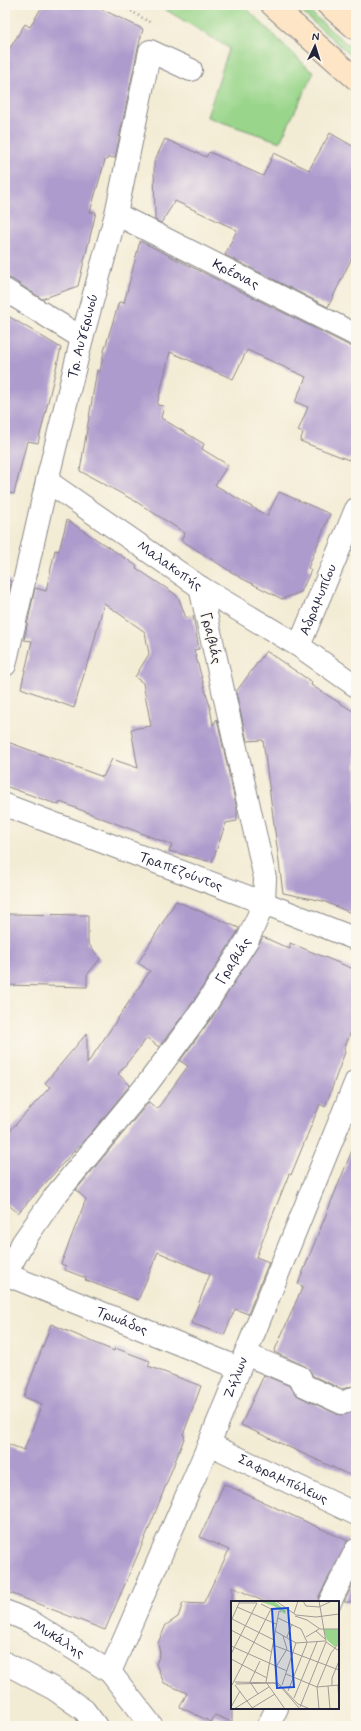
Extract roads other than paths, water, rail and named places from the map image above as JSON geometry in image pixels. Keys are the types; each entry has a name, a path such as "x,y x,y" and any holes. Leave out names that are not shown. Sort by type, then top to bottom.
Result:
{"main road":[{"path":"272,5 356,79"},
{"path":"328,5 356,29"}],"street":[{"name":"Τρ. Αυγερινού","path":"5,665 47,481 82,338 116,214 150,51 191,70"},
{"name":"Κρέσνας","path":"116,214 356,335"},
{"path":"5,290 82,338"},
{"name":"Μαλακοπής","path":"47,481 200,587 299,646 356,686"},
{"name":"Αδραμυπίου","path":"299,646 356,509"},
{"name":"Γραβιάς","path":"6,1274 23,1242 55,1196 148,1083 203,1009 248,939 264,903 265,878 200,587"},
{"name":"Τραπεζούντος","path":"5,806 356,939"},
{"name":"Ζήλων","path":"110,1672 209,1444 356,1081"},
{"name":"Τρωάδος","path":"6,1274 242,1361 300,1377 304,1385 342,1403 356,1397"},
{"name":"Σαφραμπόλεως","path":"209,1444 356,1514"},
{"path":"330,1601 356,1550"},
{"name":"Μυκάλης","path":"5,1611 33,1623 110,1672 152,1726"},
{"path":"5,1663 54,1689 90,1718"},
{"path":"268,1726 276,1709"}]}
